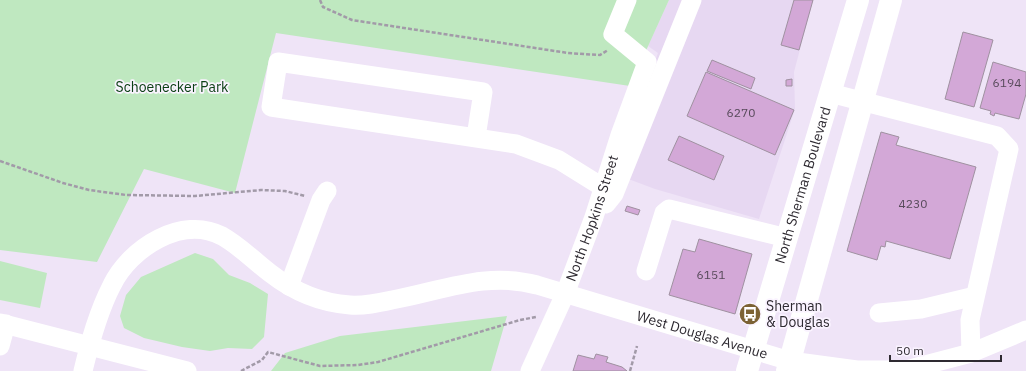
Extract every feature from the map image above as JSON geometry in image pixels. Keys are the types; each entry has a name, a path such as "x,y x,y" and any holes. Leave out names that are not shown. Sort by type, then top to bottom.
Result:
{"main road":[{"name":"North Sherman Boulevard","path":"747,371 858,0"},
{"path":"789,366 892,0"}],"street":[{"path":"622,41 613,34 627,0"},
{"path":"594,217 614,194 692,0"},
{"name":"North Hopkins Street","path":"530,371 566,294 604,188 620,135 647,62 622,41"},
{"path":"476,137 483,92 278,62 271,108 516,144 559,160 604,188"},
{"path":"830,94 997,136 1009,149 970,320 971,353"},
{"path":"289,286 324,196"},
{"path":"646,271 664,213 669,209 787,238"},
{"name":"West Douglas Avenue","path":"83,371 103,306 119,274 145,248 171,233 188,229 202,229 221,236 289,286 322,301 350,305 397,299 470,282 505,279 527,282 753,350 789,366 857,370 906,370 971,353 1025,334"},
{"path":"879,313 921,309 975,296"},
{"path":"0,346 3,323 187,371"}],"path":[{"path":"320,0 323,7 352,20 568,53 600,55 622,41"},
{"path":"0,161 63,183 89,190 126,195 194,196 269,190 324,196"},
{"path":"241,371 262,360 268,352 298,362 320,366 358,365 378,362 520,320 556,314"},
{"path":"630,371 637,346"}],"shaded area":[{"path":"669,0 813,0 794,72 795,109 759,219 655,189 615,174 658,53 648,46"}],"green space":[{"name":"Schoenecker Park","path":"0,0 669,0 630,86 276,33 235,193 144,169 97,262 0,250"},
{"path":"195,253 213,259 229,275 250,283 268,294 264,337 252,349 228,348 210,351 182,347 144,338 124,328 120,316 126,295 141,277"},
{"path":"0,261 47,273 40,308 0,300"},
{"path":"507,316 491,371 271,371 285,353 340,336"}],"building":[{"path":"794,0 813,0 799,50 781,45"},
{"path":"963,32 993,40 974,107 945,99"},
{"path":"712,60 755,78 751,89 707,71"},
{"path":"993,62 1026,72 1026,94 1019,119 995,113 994,116 990,114 991,111 980,108"},
{"path":"706,72 794,110 775,155 687,116"},
{"path":"792,79 792,86 786,86 786,80"},
{"path":"881,132 899,137 896,145 976,167 950,259 886,241 885,247 881,246 877,260 847,251"},
{"path":"679,136 724,156 714,180 668,160"},
{"path":"627,206 640,210 638,215 625,211"},
{"path":"699,239 752,254 735,314 669,295 683,249 695,252"},
{"path":"596,354 608,357 606,362 622,367 627,371 573,371 578,355 594,359"}],"place":[{"name":"Sherman & Douglas","path":"750,314"}]}
